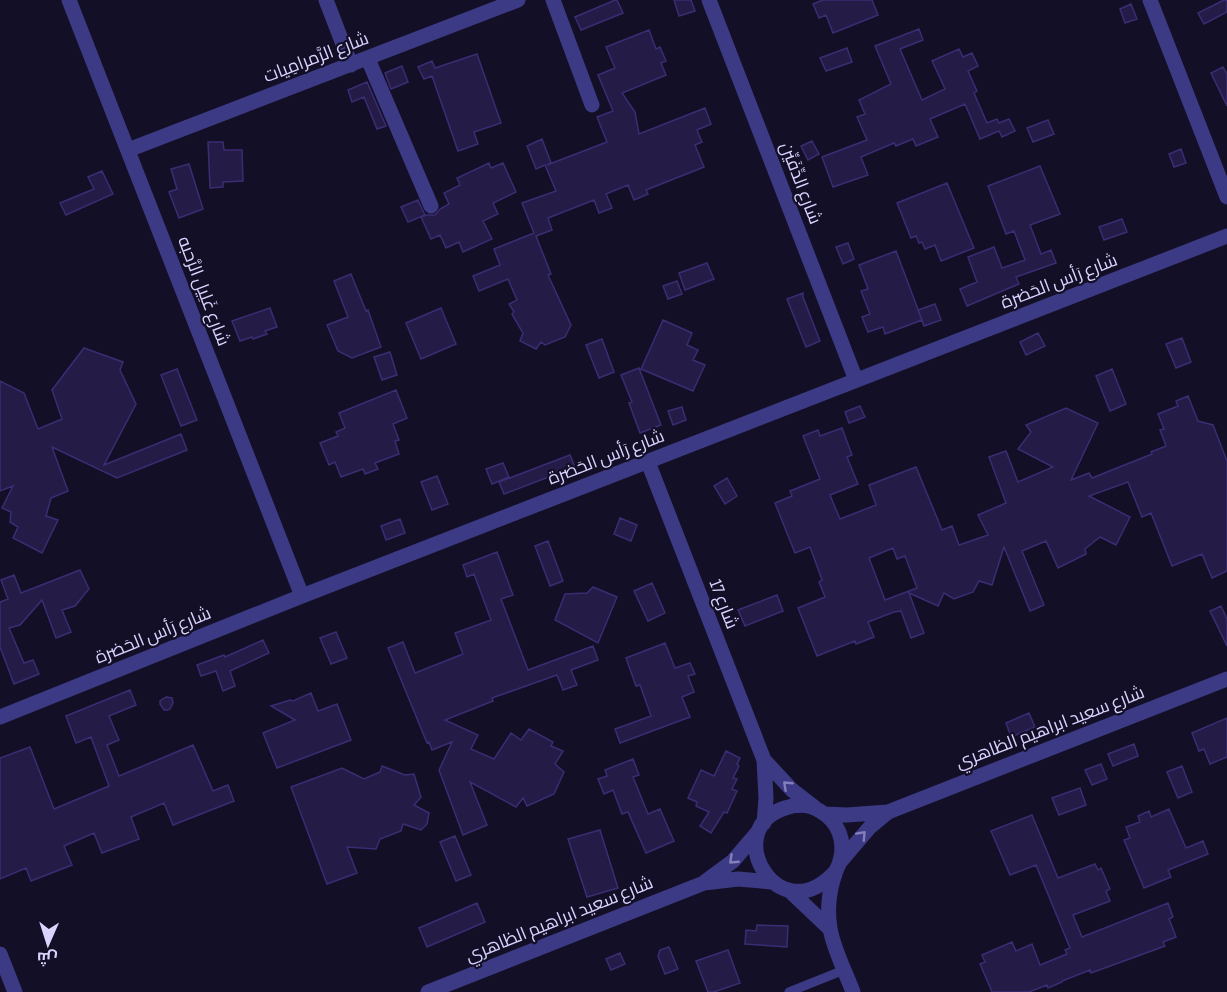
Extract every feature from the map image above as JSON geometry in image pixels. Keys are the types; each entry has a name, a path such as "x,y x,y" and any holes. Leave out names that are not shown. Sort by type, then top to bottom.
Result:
{"street":[{"name":"شارع غَلِيل الرَّحبه","path":"69,0 302,597"},
{"path":"326,0 351,65"},
{"name":"شارع الرَّمرامِيات","path":"129,150 518,0"},
{"path":"553,0 592,105"},
{"name":"شارع الدِّفَيِّن","path":"710,0 856,380"},
{"path":"1150,0 1227,197"},
{"path":"368,59 431,206"},
{"name":"شارع رَأس الحَضرة","path":"0,717 1227,236"},
{"name":"شارع 17","path":"648,462 764,760 766,785 760,828"},
{"name":"شارع سعيد ابراهيم الظاهري","path":"838,867 870,826 888,812 1227,679"},
{"name":"شارع 17","path":"764,760 782,781 820,811"},
{"path":"830,929 790,891 772,882 763,872 757,860 756,847 760,828 771,815 792,806 820,811 835,824 841,837 842,850 830,900 830,929 853,992"},
{"name":"شارع سعيد ابراهيم الظاهري","path":"820,811 847,815 888,812"},
{"name":"شارع سعيد ابراهيم الظاهري","path":"428,992 453,987 704,883 733,861 760,828"},
{"path":"790,891 816,888 838,867"},
{"name":"شارع سعيد ابراهيم الظاهري","path":"704,883 738,879 772,882"},
{"path":"0,954 15,992"}],"lane":[{"path":"789,992 844,970"}],"building":[{"path":"615,0 623,13 581,30 575,17"},
{"path":"674,0 691,0 695,11 679,16"},
{"path":"823,0 872,0 878,15 833,33 826,15 819,18 813,4"},
{"path":"1227,0 1227,12 1204,24 1198,13"},
{"path":"1131,4 1137,19 1125,23 1120,9"},
{"path":"919,29 923,40 900,49 922,100 945,89 932,61 959,49 963,57 972,53 978,66 968,71 977,91 974,93 987,123 997,119 999,123 1009,119 1015,131 1002,137 999,131 980,139 965,104 930,119 938,137 916,146 913,139 896,146 894,143 861,157 868,175 833,187 822,157 867,140 857,117 865,114 859,100 891,84 875,46"},
{"path":"649,30 656,49 660,47 666,61 661,63 666,75 622,93 635,112 639,134 705,108 711,124 697,130 702,142 695,145 704,167 646,190 648,194 634,200 628,185 606,194 612,208 599,213 594,200 548,218 552,230 536,236 551,274 548,275 571,325 565,337 545,345 541,342 536,349 520,341 523,333 509,304 517,300 508,279 479,291 473,276 500,265 494,249 534,233 522,203 556,191 545,165 536,169 527,146 542,139 551,163 547,165 607,142 597,117 613,111 598,75 615,68 606,47"},
{"path":"847,48 852,62 826,71 820,58"},
{"path":"477,54 501,123 474,132 478,144 458,151 432,76 424,79 418,67 432,61 435,68"},
{"path":"402,66 408,82 391,89 385,73"},
{"path":"1223,67 1227,74 1227,106 1211,73"},
{"path":"367,82 386,126 377,129 364,97 352,102 348,90"},
{"path":"1048,120 1054,134 1033,142 1027,128"},
{"path":"812,141 819,154 808,160 801,146"},
{"path":"208,142 223,142 224,150 242,150 243,181 223,182 223,187 210,188"},
{"path":"1181,149 1186,163 1174,167 1169,154"},
{"path":"489,163 491,168 503,163 516,192 493,203 498,214 483,221 492,239 463,252 459,242 446,248 440,235 431,239 421,217 435,215 449,204 444,193 460,185 457,178"},
{"path":"189,164 203,209 179,218 169,192 177,189 171,169"},
{"path":"1040,166 1060,214 1030,225 1041,254 1051,250 1056,263 1016,277 1019,284 967,306 960,289 977,282 968,257 994,247 1002,268 1025,260 1014,231 1006,234 988,186"},
{"path":"102,171 113,194 66,215 60,203 94,189 88,177"},
{"path":"947,183 974,248 941,261 935,245 925,249 916,236 911,238 897,203"},
{"path":"418,200 425,215 408,222 401,207"},
{"path":"1122,219 1127,232 1104,240 1099,227"},
{"path":"848,243 854,259 843,264 836,247"},
{"path":"896,251 922,320 885,334 883,327 868,332 862,317 870,314 861,291 868,289 859,265"},
{"path":"707,263 714,279 685,290 679,273"},
{"path":"351,274 366,311 368,310 381,347 352,358 338,351 327,325 348,317 334,281"},
{"path":"677,281 682,294 668,299 663,286"},
{"path":"803,293 820,341 806,347 787,299"},
{"path":"935,304 941,320 924,326 918,310"},
{"path":"270,308 277,327 265,331 267,334 240,341 232,321"},
{"path":"441,308 456,344 421,359 406,323"},
{"path":"663,320 692,333 687,345 698,350 693,360 705,365 693,391 641,369"},
{"path":"1038,333 1045,346 1026,355 1020,342"},
{"path":"1182,338 1191,362 1176,368 1166,344"},
{"path":"602,339 614,372 599,378 586,345"},
{"path":"84,348 123,362 120,370 136,404 104,465 181,434 187,450 117,478 52,447 68,491 51,498 46,516 58,520 42,553 13,538 18,527 10,522 11,512 2,508 13,486 0,491 0,381 24,393 38,429 62,419 52,390"},
{"path":"390,352 397,375 382,380 374,357"},
{"path":"639,368 661,425 640,433 629,403 632,402 621,375"},
{"path":"177,369 197,420 181,426 161,375"},
{"path":"1112,369 1126,404 1110,411 1096,376"},
{"path":"396,390 407,418 393,424 399,440 395,441 399,454 375,463 378,469 365,474 363,469 341,477 335,462 329,465 320,443 338,436 336,432 345,428 339,413"},
{"path":"1188,396 1198,421 1213,425 1227,461 1227,571 1212,578 1202,554 1172,566 1151,513 1142,517 1128,482 1089,496 1130,517 1116,545 1100,537 1085,549 1086,554 1058,568 1046,541 1022,551 1044,605 1030,611 1004,547 992,585 979,581 973,592 954,599 944,593 938,606 909,593 924,633 911,638 901,611 894,612 868,622 874,637 856,644 855,641 817,656 798,608 825,597 819,582 822,580 810,547 795,553 775,503 792,496 790,491 820,479 803,436 818,430 820,436 842,428 852,455 847,457 858,484 830,495 840,519 876,505 869,485 916,467 942,530 952,526 959,545 988,535 978,515 1006,503 989,457 1006,451 1018,482 1053,467 1018,449 1031,432 1026,425 1066,408 1098,423 1071,480 1089,473 1092,478 1166,446 1160,430 1164,429 1158,414 1178,406 1176,401","holes":["893,548 897,559 905,556 917,588 885,600 869,558"]},
{"path":"860,406 865,417 849,423 845,412"},
{"path":"682,407 686,420 673,425 668,411"},
{"path":"570,455 575,467 504,494 499,482"},
{"path":"503,463 509,477 492,484 486,469"},
{"path":"437,476 448,504 432,510 421,482"},
{"path":"727,478 737,496 725,504 714,486"},
{"path":"620,518 637,525 631,541 614,534"},
{"path":"400,519 405,533 386,540 381,526"},
{"path":"548,541 563,581 550,586 535,546"},
{"path":"497,552 513,595 501,599 528,670 593,646 598,660 571,670 577,685 563,690 557,675 492,698 493,701 445,720 478,735 471,749 494,759 511,733 521,740 529,729 553,742 551,746 563,751 555,764 564,772 554,794 527,806 523,798 516,807 470,782 487,825 463,835 439,770 452,742 432,750 429,742 427,743 388,648 403,642 415,673 463,654 455,633 491,620 474,574 467,577 463,565"},
{"path":"80,570 89,589 75,606 62,610 71,632 56,638 42,600 20,625 9,628 24,663 33,660 39,674 14,684 0,647 0,602 8,599 1,580 14,575 21,593"},
{"path":"652,583 665,613 648,621 634,591"},
{"path":"593,587 617,597 598,643 555,620 565,594 587,593"},
{"path":"777,595 783,611 745,626 738,610"},
{"path":"1221,606 1227,619 1227,646 1210,611"},
{"path":"336,632 347,658 331,664 320,638"},
{"path":"263,640 269,653 230,671 235,686 223,691 216,671 201,676 197,665 224,655 225,657"},
{"path":"665,643 675,668 690,663 695,674 688,676 694,692 682,697 690,717 620,743 615,729 651,716 640,685 636,686 626,658"},
{"path":"130,690 136,705 109,716 119,740 107,745 119,776 193,745 213,791 228,785 234,801 173,825 164,803 131,817 139,839 102,853 94,833 64,846 72,865 31,881 26,868 0,879 0,758 30,747 54,809 109,786 91,737 76,743 66,716"},
{"path":"311,693 318,711 337,704 351,740 277,768 263,733 295,720 271,706 293,701"},
{"path":"166,697 172,698 173,703 170,709 164,710 160,701"},
{"path":"1029,713 1035,727 1011,737 1006,723"},
{"path":"1227,718 1227,757 1210,764 1204,749 1199,751 1192,733"},
{"path":"1134,744 1138,756 1113,766 1108,754"},
{"path":"726,751 740,758 733,778 737,779 732,789 737,791 727,813 724,812 711,833 700,826 709,812 696,806 697,802 688,798 701,770 714,776"},
{"path":"633,759 639,775 633,777 648,814 660,809 674,841 646,853 628,812 622,814 613,790 604,794 598,779 607,776 605,770"},
{"path":"1101,764 1107,779 1092,785 1085,770"},
{"path":"382,766 405,775 414,774 421,797 414,805 429,813 427,824 421,830 403,824 401,831 380,839 376,849 347,847 357,873 327,884 291,787 342,768 364,779 380,772"},
{"path":"1182,766 1192,792 1178,798 1167,772"},
{"path":"1080,788 1086,805 1059,815 1052,798"},
{"path":"1169,809 1186,848 1203,841 1208,854 1168,870 1171,877 1144,888 1124,840 1130,838 1126,827 1140,822 1138,816 1149,811 1151,817"},
{"path":"1032,815 1058,878 1095,864 1098,870 1101,868 1110,889 1106,891 1110,901 1073,915 1082,937 1168,903 1173,917 1169,919 1176,937 1163,942 1165,946 1091,973 1090,970 1048,988 1047,985 1029,992 992,992 980,964 985,962 982,955 1012,942 1016,951 1032,944 1040,965 1067,954 1065,950 1070,948 1036,865 1010,875 991,831"},
{"path":"600,830 618,888 587,897 568,839"},
{"path":"455,836 471,875 456,881 440,842"},
{"path":"477,903 485,922 427,947 419,928"},
{"path":"757,925 788,926 787,947 745,944 746,930 756,931"},
{"path":"669,947 678,969 665,974 658,956 660,950"},
{"path":"728,950 740,983 708,992 696,961"},
{"path":"620,953 625,964 611,970 606,959"}]}
